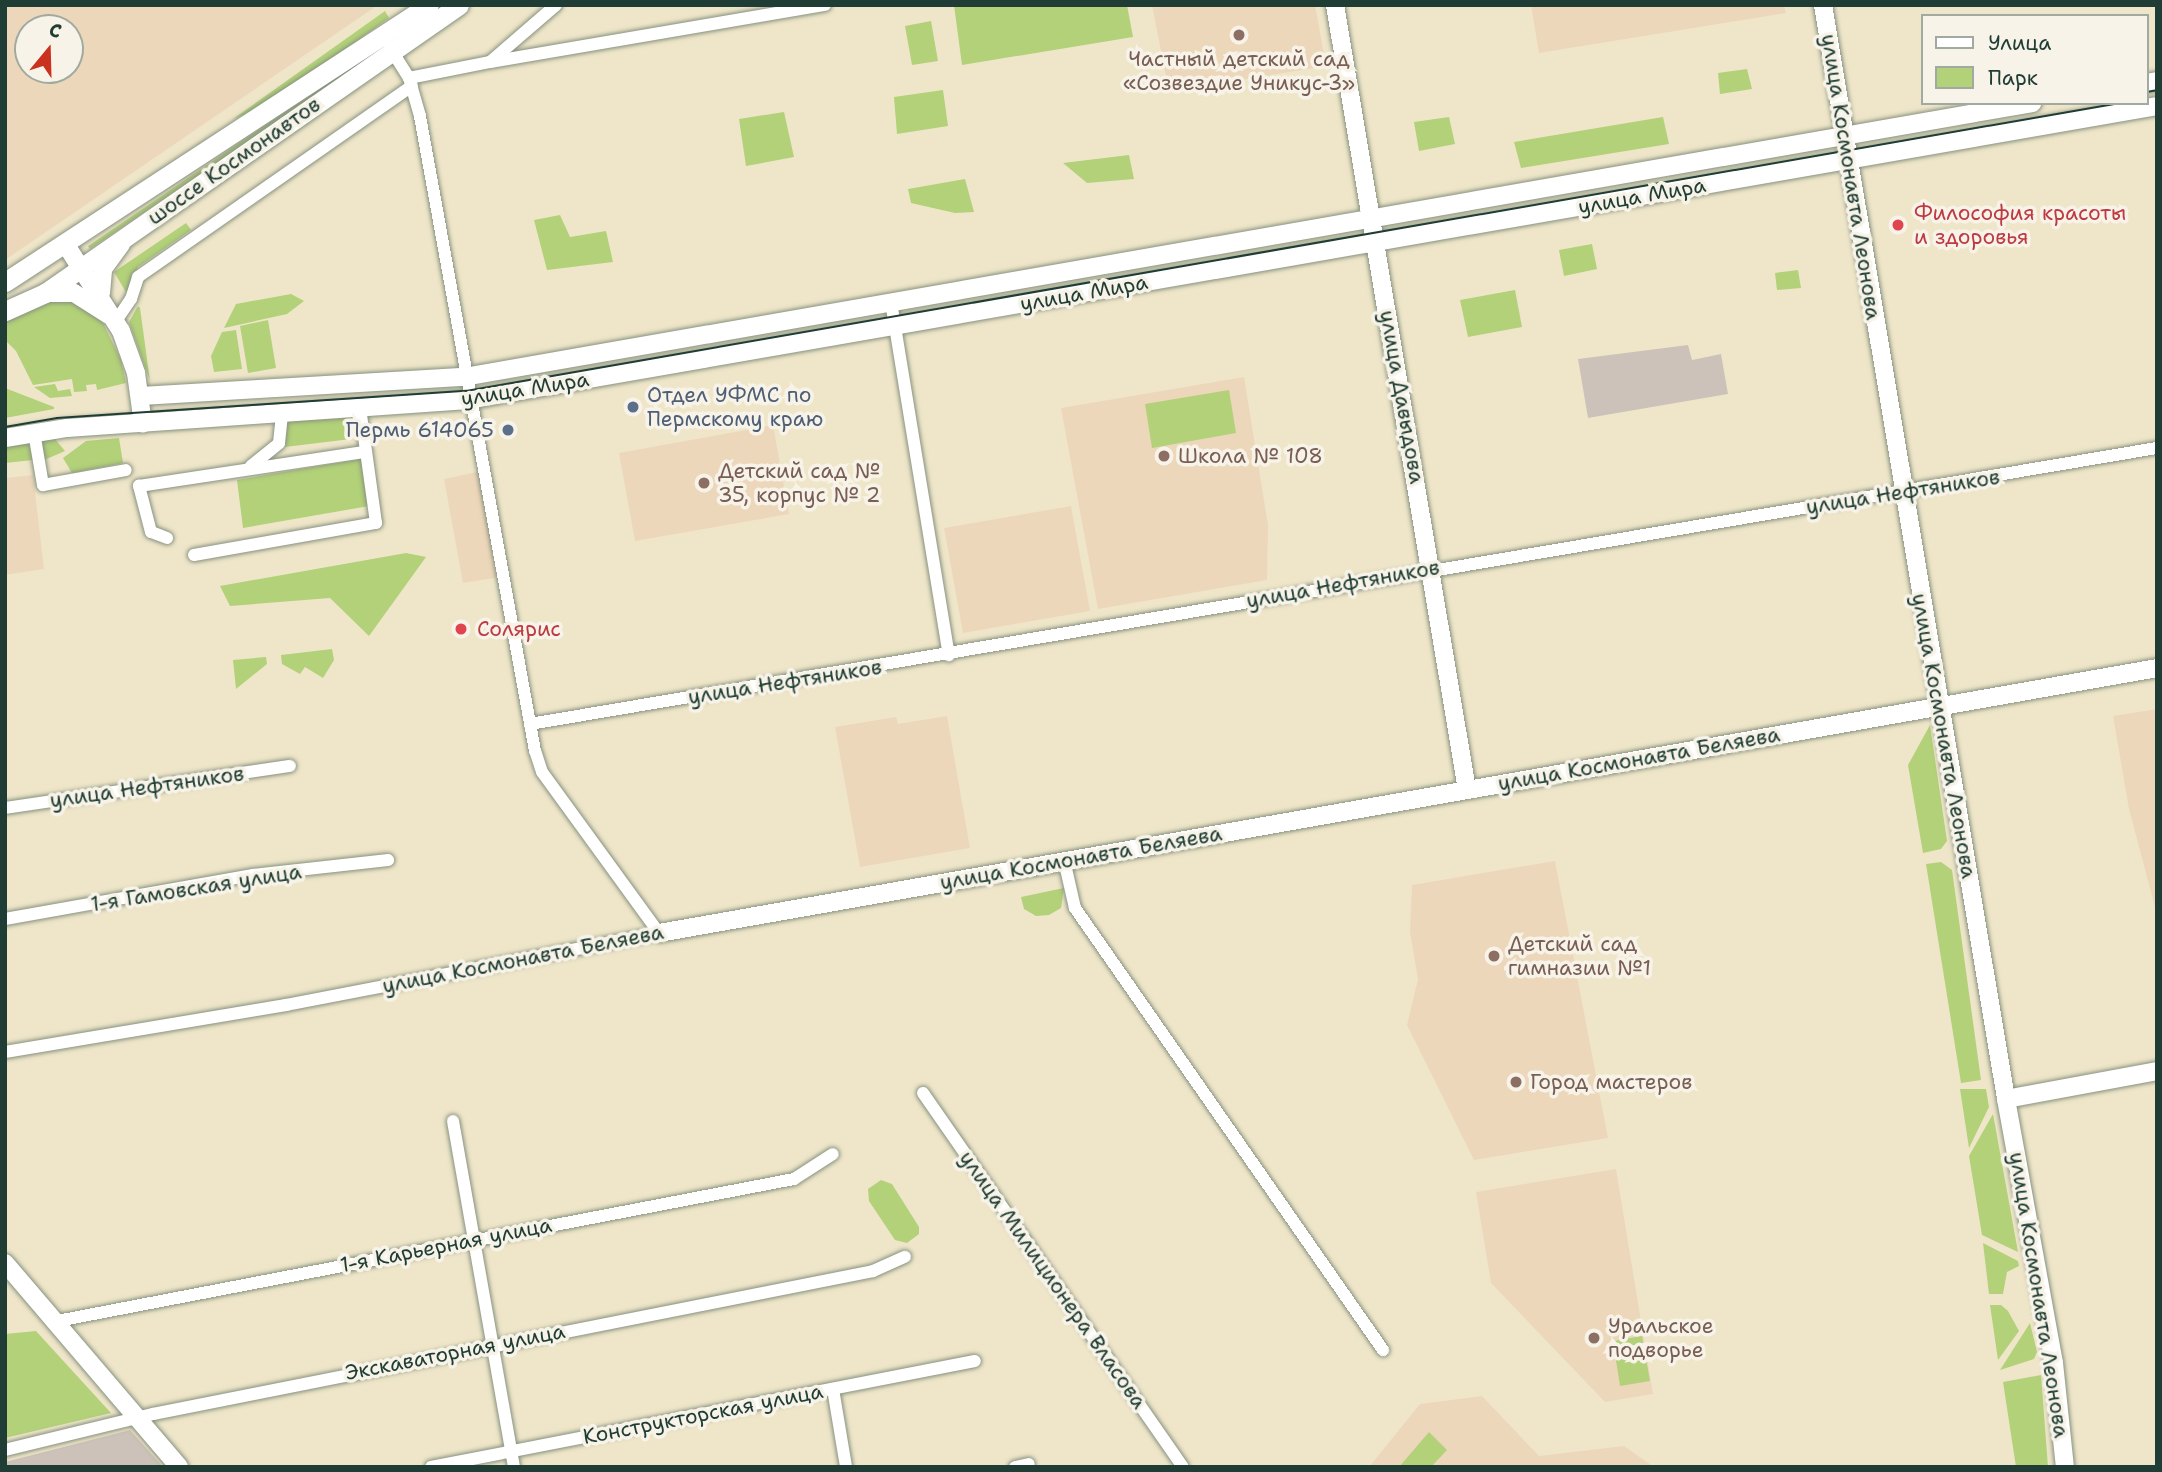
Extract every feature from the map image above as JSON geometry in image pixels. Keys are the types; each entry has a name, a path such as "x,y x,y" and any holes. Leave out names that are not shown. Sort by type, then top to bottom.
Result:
{"main road":[{"name":"шоссе Космонавтов","path":"5,311 45,293 127,236 387,43 429,5"},
{"name":"шоссе Космонавтов","path":"5,282 387,43 459,5"},
{"name":"улица Давыдова","path":"1335,5 1467,790"},
{"name":"улица Космонавта Леонова","path":"1823,5 1938,705 2054,1363 2065,1467"},
{"name":"улица Мира","path":"141,396 464,377 2021,105"},
{"name":"улица Мира","path":"5,438 34,432 468,400 2157,106"},
{"path":"101,293 106,262 127,236"},
{"path":"66,245 101,293 114,319 141,396 143,424"},
{"path":"45,293 74,293 114,319"},
{"name":"улица Космонавта Беляева","path":"659,933 2157,668"},
{"path":"2006,1099 2157,1071"},
{"path":"5,1263 52,1322 179,1467"}],"street":[{"path":"490,62 556,5"},
{"path":"114,319 131,299 138,277 411,82 490,62 825,5"},
{"path":"387,43 411,82 468,400 530,724 542,772 659,933"},
{"path":"891,302 949,655"},
{"path":"194,555 376,523 360,408"},
{"path":"245,469 279,443 282,414"},
{"path":"34,432 43,485 126,470"},
{"name":"улица Нефтяников","path":"530,724 949,655 1430,568 2157,448"},
{"path":"167,538 151,532 139,486 365,452"},
{"name":"улица Нефтяников","path":"5,808 290,766"},
{"name":"1-я Гамовская улица","path":"5,919 253,875 388,860"},
{"path":"1064,860 1075,908 1383,1350"},
{"name":"улица Космонавта Беляева","path":"5,1052 286,1005 659,933"},
{"name":"улица Милиционера Власова","path":"923,1093 1183,1467"},
{"path":"453,1121 514,1467"},
{"name":"1-я Карьерная улица","path":"52,1322 794,1179 833,1154"},
{"name":"Экскаваторная улица","path":"5,1450 494,1344 873,1271 905,1257"},
{"name":"Конструкторская улица","path":"431,1467 975,1361"},
{"path":"833,1389 846,1467"},
{"path":"1015,1467 1029,1464"}],"shaded area":[{"path":"5,5 378,5 5,260"},
{"name":"Частный детский сад «Созвездие Уникус-3»","path":"1152,5 1315,5 1326,66 1169,92"},
{"path":"1531,5 1784,5 1786,13 1539,53"},
{"path":"1688,345 1692,360 1721,354 1728,394 1588,418 1578,359"},
{"name":"Школа № 108","path":"1244,377 1268,525 1267,580 1098,609 1061,408"},
{"name":"Детский сад № 35, корпус № 2","path":"773,425 789,514 635,541 619,453"},
{"path":"482,471 500,577 463,583 444,479"},
{"path":"33,475 44,569 5,575 5,478"},
{"path":"1071,506 1090,611 963,633 944,528"},
{"path":"2157,709 2157,915 2129,809 2113,716"},
{"path":"947,716 970,848 860,867 835,727 896,717 898,724"},
{"path":"1555,861 1608,1138 1474,1160 1407,1025 1418,979 1410,932 1412,885"},
{"name":"Уральское подворье","path":"1616,1169 1653,1394 1605,1402 1491,1283 1476,1192"},
{"path":"1482,1396 1539,1456 1624,1446 1654,1467 1369,1467 1420,1404"},
{"path":"130,1430 163,1467 5,1467 5,1462"}],"green space":[{"path":"954,5 1127,5 1133,37 962,65"},
{"path":"385,11 389,18 262,108 233,119"},
{"path":"931,21 938,61 912,65 905,26"},
{"path":"375,51 377,54 90,249 88,246"},
{"path":"1747,69 1752,89 1720,94 1718,73"},
{"path":"943,90 948,126 897,134 894,97"},
{"path":"784,112 794,157 746,166 739,119"},
{"path":"1449,117 1455,144 1419,151 1414,122"},
{"path":"1663,117 1669,144 1521,168 1514,142"},
{"path":"1129,155 1134,179 1087,183 1063,163"},
{"path":"965,179 974,212 955,213 911,203 908,189"},
{"path":"560,215 570,237 606,231 613,262 547,270 534,220"},
{"path":"186,223 191,230 138,267 130,292 126,292 114,272"},
{"path":"1592,244 1597,269 1564,276 1559,250"},
{"path":"1798,270 1801,288 1777,290 1775,273"},
{"path":"1515,290 1522,327 1468,337 1460,300"},
{"path":"291,294 304,301 287,314 224,328 236,304"},
{"path":"63,297 97,314 121,360 126,383 97,390 96,384 86,385 87,391 74,392 72,379 33,385 16,351 5,340 5,322 45,300"},
{"path":"138,306 140,308 150,381 129,322"},
{"path":"268,320 276,368 248,373 240,326"},
{"path":"236,330 242,369 214,372 211,356 222,332"},
{"path":"55,384 58,391 70,389 72,396 50,398 34,387"},
{"path":"5,388 54,407 54,409 5,418"},
{"path":"1229,390 1236,433 1152,448 1145,404"},
{"path":"357,416 351,439 285,447 287,421"},
{"path":"119,438 123,463 72,473 63,458 86,441"},
{"path":"55,439 65,451 42,461 41,440"},
{"path":"28,441 33,460 5,463 5,445"},
{"path":"361,459 369,506 243,528 237,480"},
{"path":"406,553 426,557 369,636 330,598 230,606 220,586"},
{"path":"332,649 334,660 323,678 305,667 300,674 282,664 281,655"},
{"path":"266,657 267,664 236,689 233,660"},
{"path":"1930,725 1947,841 1941,849 1923,853 1908,765"},
{"path":"1941,862 1952,870 1981,1080 1961,1083 1926,864"},
{"path":"1064,888 1061,908 1049,915 1036,916 1024,909 1021,897"},
{"path":"1960,1089 1986,1089 1989,1107 1969,1148"},
{"path":"1993,1114 2018,1252 1982,1235 1969,1156"},
{"path":"881,1180 892,1184 919,1227 919,1234 907,1243 895,1240 869,1201 868,1189"},
{"path":"1983,1243 2018,1261 2019,1266 2007,1272 2003,1294 1989,1294"},
{"path":"1990,1305 2001,1305 2008,1311 2019,1331 1998,1360"},
{"path":"2030,1323 2037,1352 2034,1359 2000,1370"},
{"path":"36,1331 111,1413 5,1438 5,1334"},
{"path":"1642,1336 1650,1381 1620,1386 1613,1341"},
{"path":"2041,1375 2048,1467 2016,1467 2003,1382"},
{"path":"1429,1432 1447,1450 1431,1467 1399,1467"}],"tram line":[{"path":"2148,92 2157,90"},
{"path":"5,427 57,418 466,391 2109,105"}],"place":[{"name":"Частный детский сад «Созвездие Уникус-3»","path":"1239,35"},
{"name":"Философия красоты и здоровья","path":"1898,225"},
{"name":"Отдел УФМС по Пермскому краю","path":"633,407"},
{"name":"Пермь 614065","path":"508,430"},
{"name":"Школа № 108","path":"1164,456"},
{"name":"Детский сад № 35, корпус № 2","path":"704,483"},
{"name":"Солярис","path":"461,629"},
{"name":"Детский сад гимназии №1","path":"1494,956"},
{"name":"Город мастеров","path":"1516,1082"},
{"name":"Уральское подворье","path":"1594,1338"}]}
